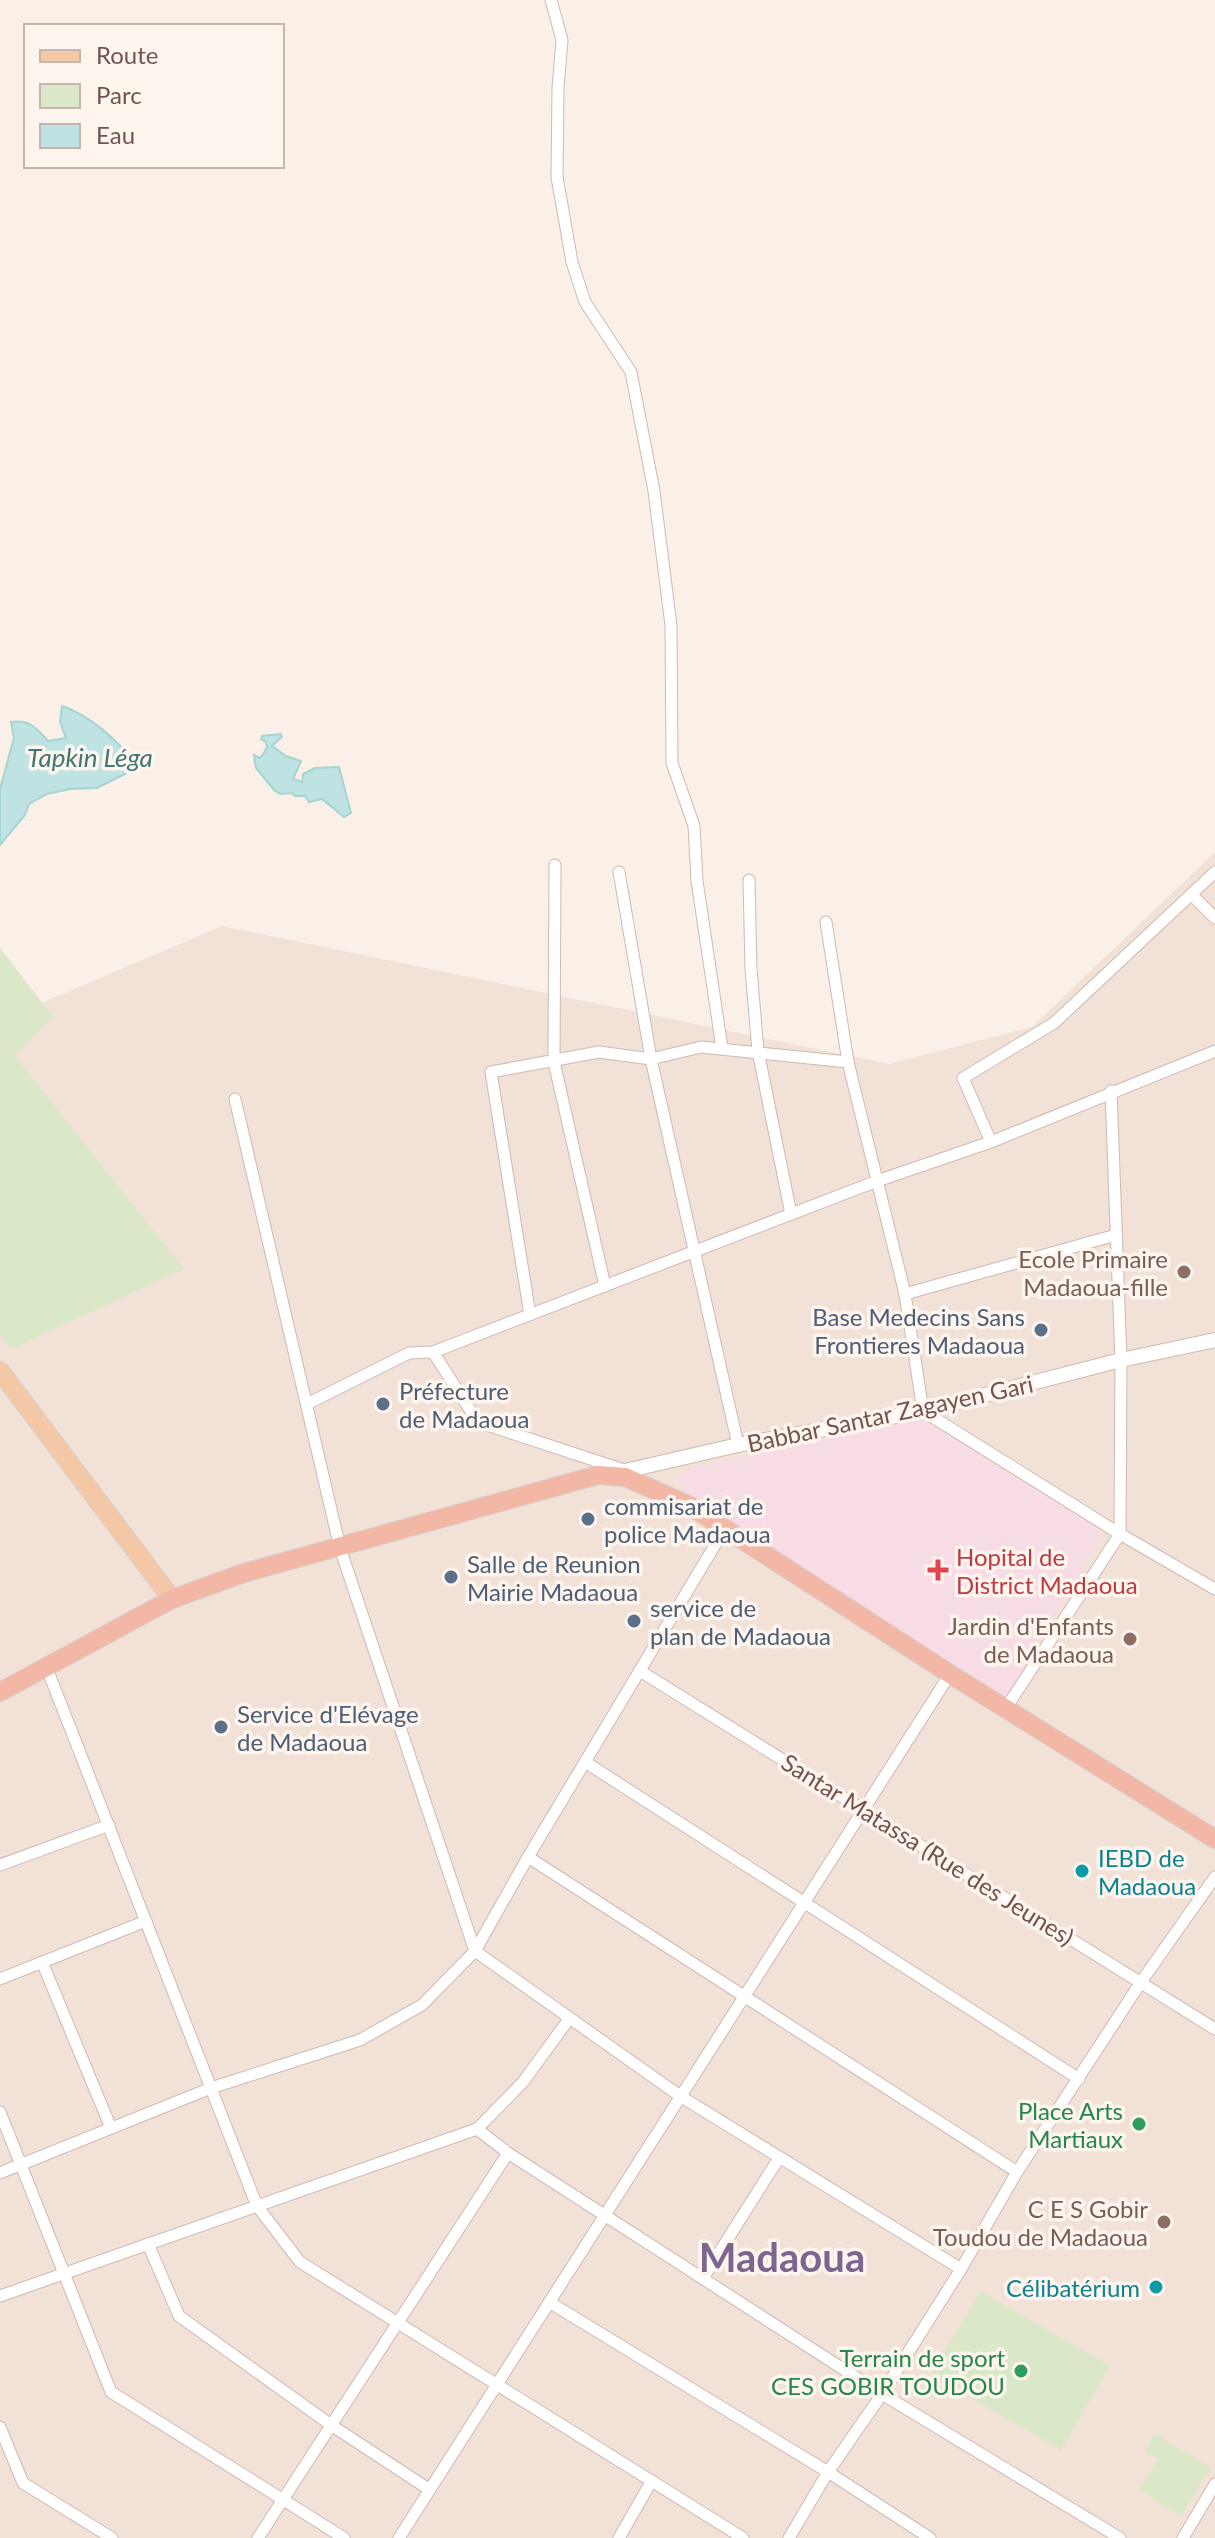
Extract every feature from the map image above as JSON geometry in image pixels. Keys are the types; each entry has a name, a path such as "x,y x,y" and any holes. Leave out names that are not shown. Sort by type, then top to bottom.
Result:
{"highway":[{"path":"0,1692 172,1599 244,1573 463,1511 618,1472 690,1506 950,1674 1215,1839"}],"main road":[{"path":"0,1371 172,1599"}],"street":[{"path":"551,0 562,40 557,177 572,262 585,302 631,372 654,491 671,625 672,763 694,826 697,881 722,1048"},
{"path":"555,865 554,1062 605,1286"},
{"path":"619,872 651,1059 738,1445"},
{"path":"991,1142 963,1078 1054,1023 1215,872"},
{"path":"749,880 751,969 758,1051 791,1214"},
{"path":"1191,894 1215,918"},
{"path":"826,922 848,1062 905,1294 923,1411 1120,1534 1215,1589"},
{"path":"530,1315 491,1072 599,1052 651,1059 701,1047 848,1062"},
{"path":"307,1404 409,1353 433,1352 877,1181 991,1142 1215,1051"},
{"path":"1006,1708 1120,1534 1121,1360 1111,1091"},
{"path":"235,1099 340,1548 475,1951 680,2096 961,2269"},
{"path":"905,1294 1116,1235"},
{"name":"Babbar Santar Zagayen Gari","path":"618,1472 738,1445 923,1411 1121,1360 1215,1340"},
{"path":"433,1352 478,1422 618,1472"},
{"path":"0,2173 211,2088 360,2040 422,2005 475,1951 724,1530"},
{"path":"46,1666 257,2206 300,2262 743,2538"},
{"name":"Santar Matassa (Rue des Jeunes)","path":"640,1671 1215,2029"},
{"path":"399,2538 950,1674"},
{"path":"585,1762 1079,2079"},
{"path":"0,1865 109,1825"},
{"path":"528,1857 1017,2172"},
{"path":"789,2538 828,2472 882,2394 961,2269 1017,2172 1141,1982 1215,1877"},
{"path":"0,1979 146,1921"},
{"path":"42,1962 111,2128"},
{"path":"0,2296 477,2129 523,2082 569,2019"},
{"path":"0,2112 111,2392 344,2538"},
{"path":"477,2129 508,2153 882,2394 1120,2538"},
{"path":"258,2538 508,2153"},
{"path":"703,2278 779,2158"},
{"path":"148,2244 179,2316 331,2425 430,2490"},
{"path":"549,2302 930,2538"},
{"path":"0,2429 23,2483 112,2538"},
{"path":"619,2538 651,2482"},
{"path":"1183,2538 1215,2484"}],"shaded area":[{"path":"1215,852 1215,2538 0,2538 0,1044 27,1009 222,926 889,1064 1032,1027"},
{"name":"Hopital de District Madaoua","path":"919,1417 1103,1532 1005,1700 690,1498 676,1477 689,1469"}],"green space":[{"path":"0,948 53,1017 14,1055 184,1269 11,1349 0,1335"},
{"name":"Terrain de sport CES GOBIR TOUDOU","path":"980,2291 1110,2366 1061,2450 931,2375"},
{"path":"1155,2434 1211,2468 1181,2516 1139,2490 1158,2459 1145,2451"}],"water":[{"name":"Tapkin Léga","path":"62,706 83,716 110,736 134,761 131,771 97,788 47,794 29,804 25,815 0,845 0,789 14,738 11,722 32,726 48,741 66,738 60,722"},
{"path":"281,734 282,737 272,746 286,756 301,761 293,779 302,782 303,774 315,768 339,767 351,813 344,817 322,799 309,802 305,796 280,794 274,790 256,768 254,755 260,758 267,748 262,736"}],"place":[{"name":"Ecole Primaire Madaoua-fille","path":"1184,1272"},
{"name":"Base Medecins Sans Frontieres Madaoua","path":"1041,1330"},
{"name":"Préfecture de Madaoua","path":"383,1404"},
{"name":"commisariat de police Madaoua","path":"588,1519"},
{"name":"Hopital de District Madaoua","path":"938,1570"},
{"name":"Salle de Reunion Mairie Madaoua","path":"451,1577"},
{"name":"service de plan de Madaoua","path":"634,1621"},
{"name":"Jardin d'Enfants de Madaoua","path":"1130,1639"},
{"name":"Service d'Elévage de Madaoua","path":"221,1727"},
{"name":"IEBD de Madaoua","path":"1082,1871"},
{"name":"Place Arts Martiaux","path":"1139,2124"},
{"name":"C E S Gobir Toudou de Madaoua","path":"1164,2222"},
{"name":"Célibatérium","path":"1156,2287"},
{"name":"Terrain de sport CES GOBIR TOUDOU","path":"1021,2371"}],"district":[{"name":"Madaoua","path":"782,2257"}]}
